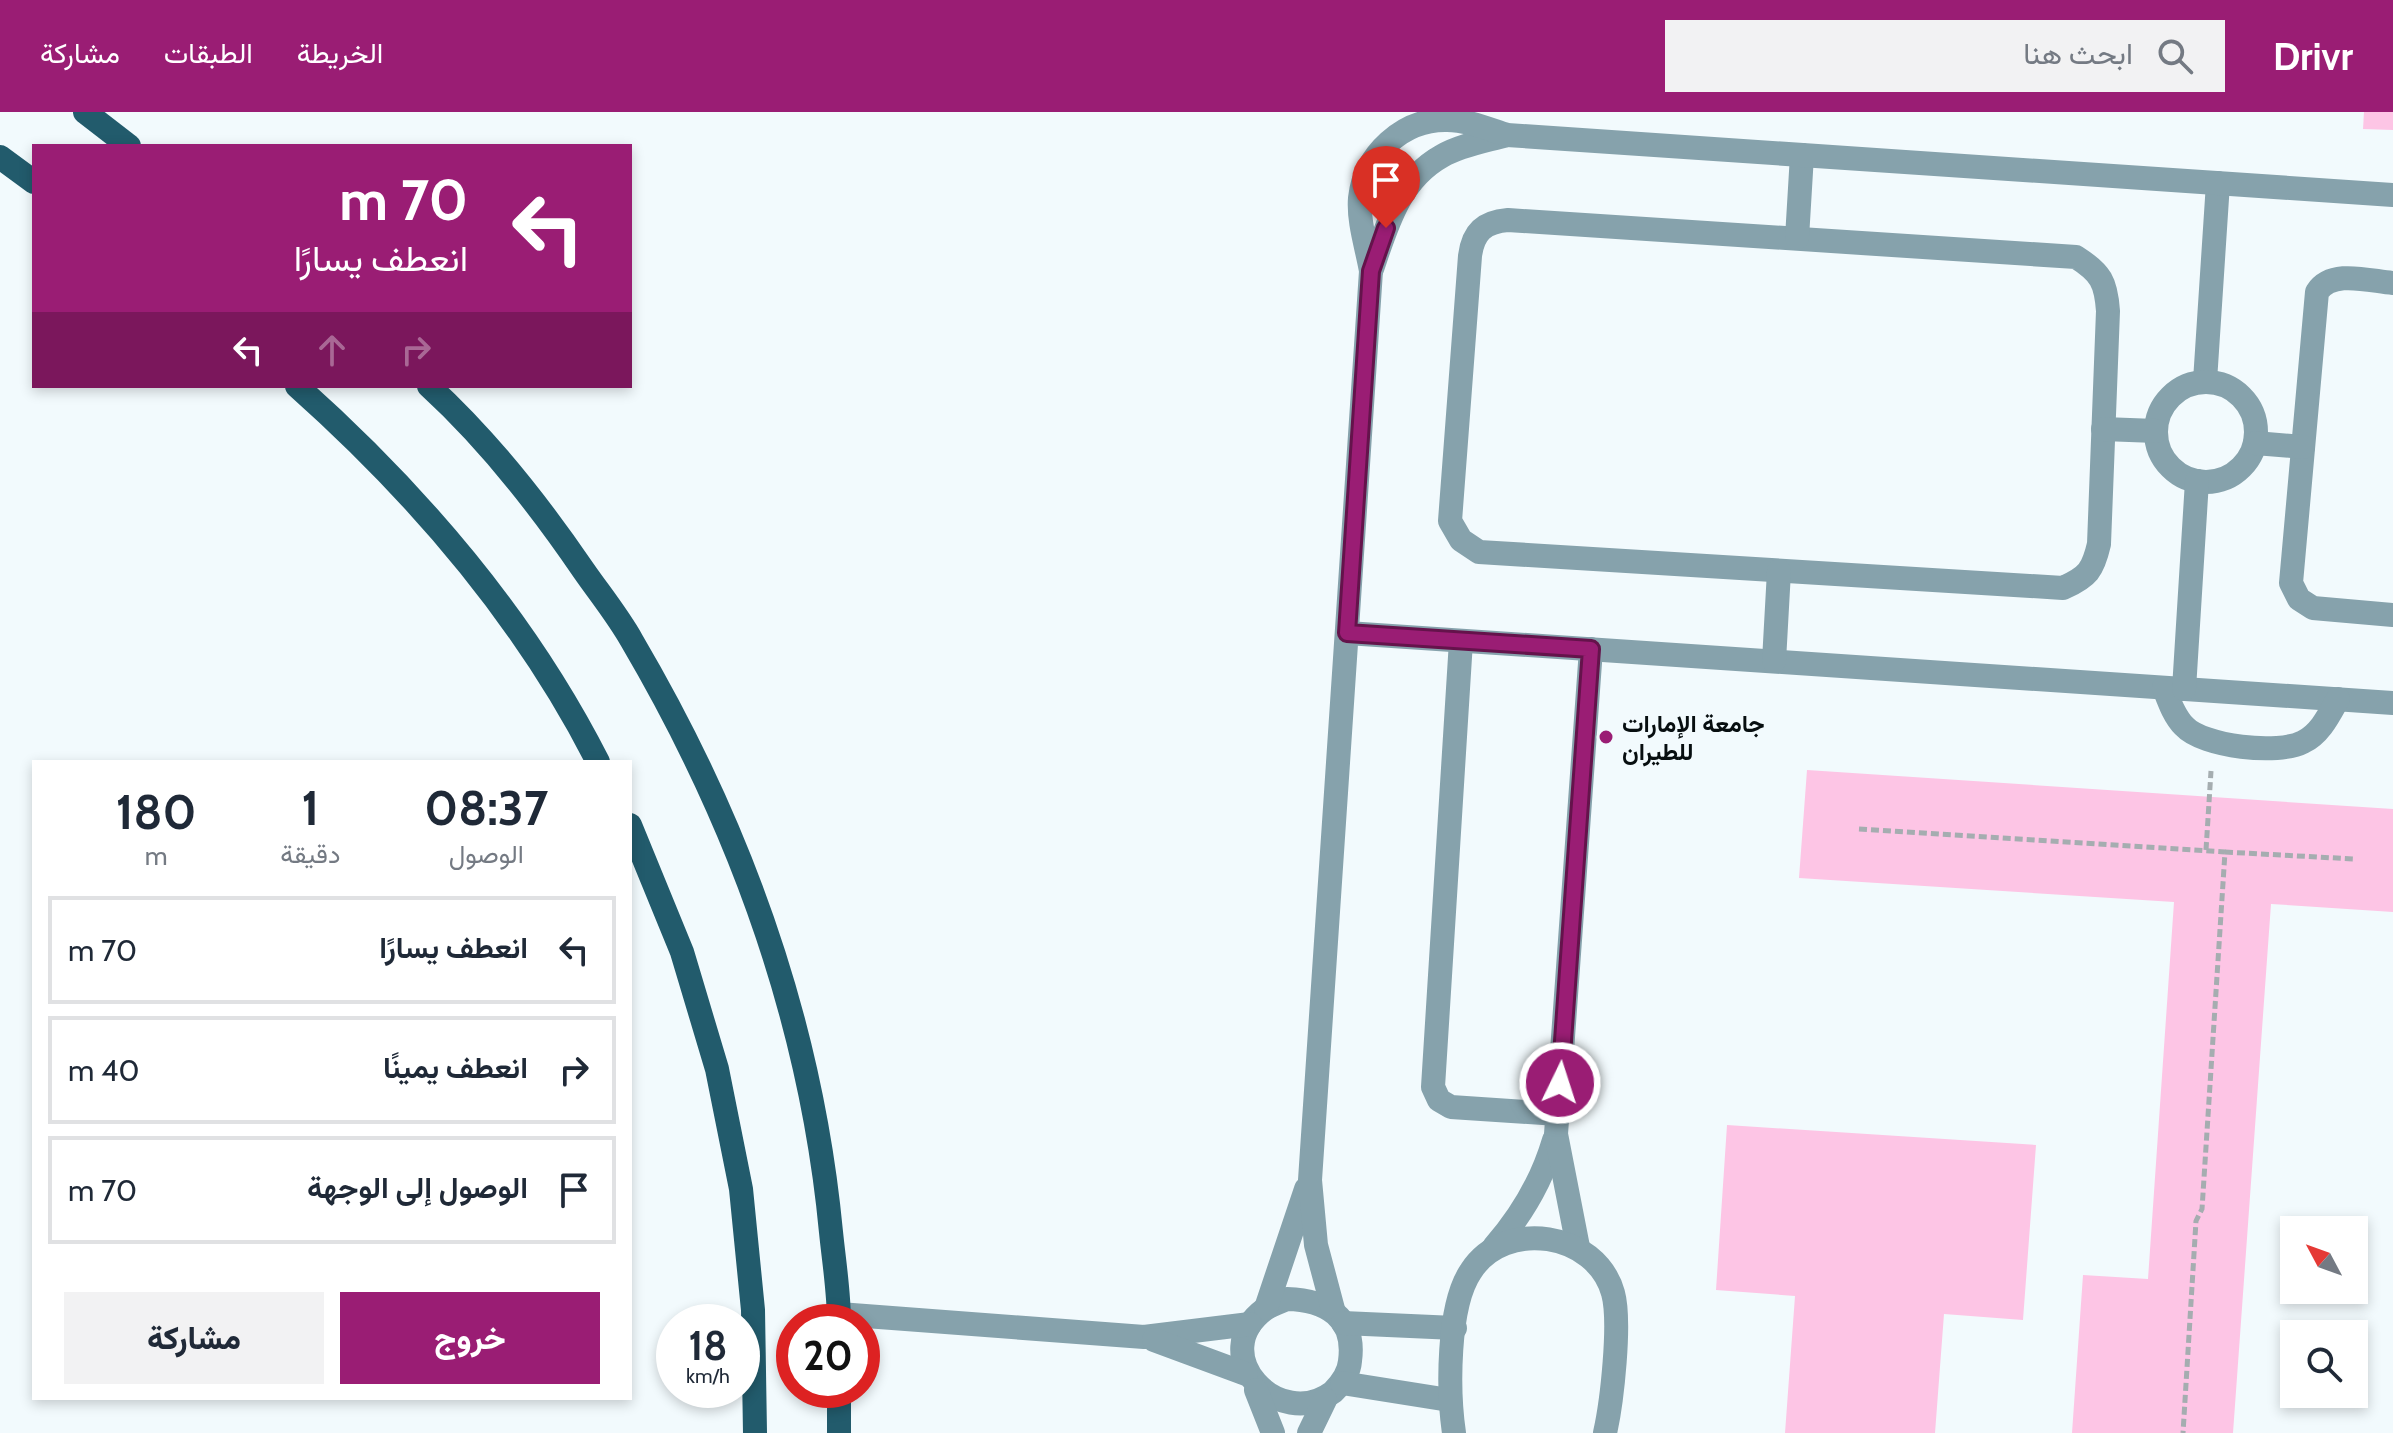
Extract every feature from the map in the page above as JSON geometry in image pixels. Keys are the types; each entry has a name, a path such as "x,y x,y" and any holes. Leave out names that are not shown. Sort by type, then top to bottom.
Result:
{"main road":[{"path":"85,112 126,144"},
{"path":"0,157 32,181"},
{"path":"299,388 359,441 442,531 517,628 582,730 597,760"},
{"path":"431,388 457,412 549,521 631,638 699,763 755,895 797,1031 825,1172 838,1304"},
{"path":"632,830 682,952 717,1069 741,1189 753,1310 755,1433"},
{"path":"839,1408 839,1433"}],"lane":[{"path":"1309,1433 1350,1364 1351,1343 1338,1316 1316,1245 1310,1180 1371,271 1360,200 1365,174 1379,151 1398,133 1423,122 1449,120 1507,135 2393,195"},
{"path":"1371,271 1397,200 1417,174 1443,155 1507,135"},
{"path":"1797,238 1802,155"},
{"path":"2205,381 2218,183"},
{"path":"1493,221 2076,257 2095,269 2106,289 2108,311 2103,429 2099,544 2095,564 2082,580 2063,588 1479,552 1461,540 1450,521 1472,242 1480,229 1493,221"},
{"path":"2393,283 2332,278 2322,283 2317,292 2291,583 2299,599 2313,608 2393,615"},
{"path":"2205,381 2227,386 2245,400 2255,421 2255,443 2247,460 2233,473 2216,481 2197,481 2180,475 2167,464 2158,448 2156,431 2160,412 2171,396 2186,386 2205,381"},
{"path":"2103,429 2156,431"},
{"path":"2255,443 2303,447"},
{"path":"2197,481 2174,688 2184,726 2197,737 2213,743 2289,747 2316,733 2338,699"},
{"path":"1774,661 1779,571"},
{"path":"1347,633 2393,703"},
{"path":"1461,641 1433,1087 1439,1100 1451,1107 1557,1124"},
{"path":"1454,1433 1449,1400 1459,1294 1471,1269 1514,1225 1531,1196 1546,1166 1557,1124 1591,649"},
{"path":"1557,1124 1578,1247"},
{"path":"1273,1433 1251,1382 1242,1348 1258,1316 1310,1180"},
{"path":"1492,1249 1519,1237 1548,1239 1578,1247 1599,1266 1613,1291 1616,1319 1605,1433"},
{"path":"1144,1337 1258,1316 1287,1299 1310,1300 1338,1316 1455,1328"},
{"path":"880,1321 1144,1337 1196,1353 1251,1382 1277,1404 1302,1408 1334,1392 1449,1400"}],"path":[{"path":"2206,850 2213,743"},
{"path":"1859,829 2354,859"},
{"path":"2183,1433 2196,1221 2202,1209 2225,852"}],"building":[{"path":"2364,112 2393,112 2393,130 2363,129"},
{"path":"1807,770 2393,809 2393,912 2271,904 2233,1433 2072,1433 2083,1275 2148,1279 2174,902 1799,878"},
{"path":"1727,1125 2036,1145 2023,1320 1944,1314 1935,1433 1785,1433 1795,1296 1716,1290"}],"place":[{"name":"جامعة الإمارات للطيران","path":"1606,737"}],"route":[{"path":"1386,228 1371,271 1347,633 1591,649 1560,1083"}]}
